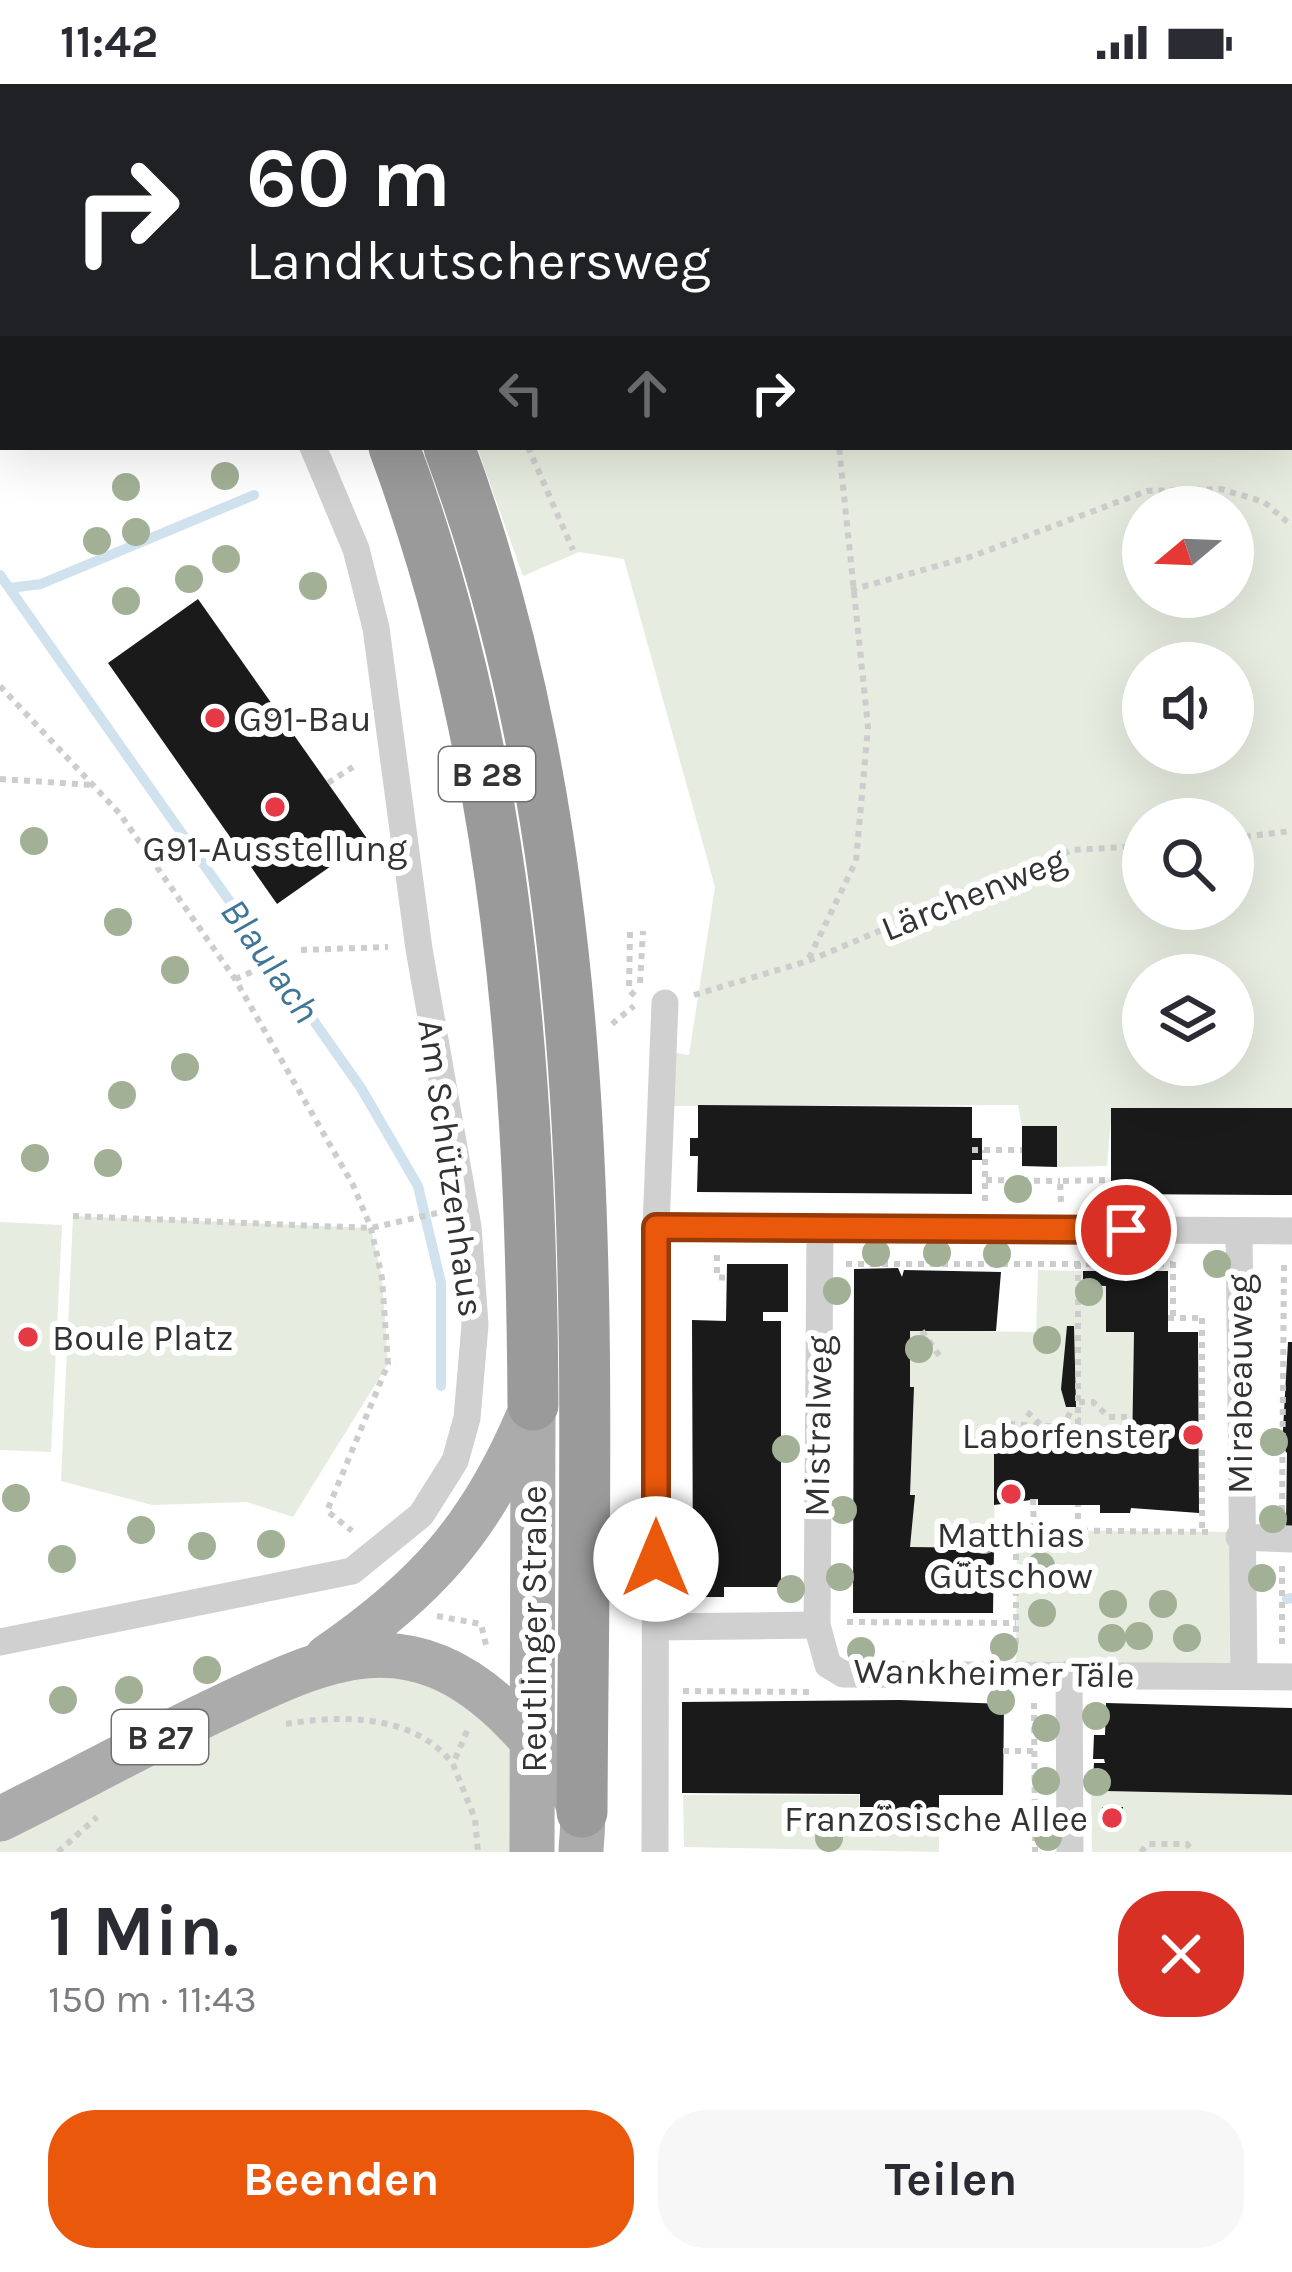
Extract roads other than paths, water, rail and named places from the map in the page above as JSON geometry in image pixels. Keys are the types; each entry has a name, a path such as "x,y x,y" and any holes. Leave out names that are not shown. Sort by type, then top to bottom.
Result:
{"highway":[{"name":"B 28","path":"395,450 447,604 488,775 502,866 526,1113 533,1405"},
{"name":"B 28","path":"450,450 498,593 521,684 555,869 573,1027 580,1194 582,1832"}],"main road":[{"name":"B 27","path":"0,1819 322,1660 397,1606 460,1543 486,1505 533,1405"},
{"name":"Reutlinger Straße","path":"532,1852 533,1405"},
{"name":"B 27","path":"322,1660 363,1653 430,1661 479,1688 533,1740"},
{"path":"533,1740 582,1832"}],"street":[{"name":"Am Schützenhaus","path":"0,1642 352,1571 421,1515 455,1461 475,1374 468,1227 419,949 376,628 356,549 315,450"},
{"path":"656,1852 656,1227 664,1003"},
{"path":"656,1227 1288,1231"},
{"name":"Mistralweg","path":"817,1625 820,1228"},
{"name":"Mirabeauweg","path":"1239,1231 1244,1676"},
{"name":"Mirabeauweg","path":"1239,1537 1287,1539"},
{"name":"Wankheimer Täle","path":"656,1627 817,1625 829,1665 843,1674 1025,1684 1069,1674 1287,1677"},
{"path":"1069,1674 1070,1852"}],"waterway":[{"path":"10,588 41,584 254,495"},
{"name":"Blaulach","path":"0,575 361,1088 418,1186 441,1283 441,1386"},
{"path":"1287,1599 1292,1598"}],"place":[{"name":"G91-Bau","path":"215,718"},
{"name":"G91-Ausstellung","path":"275,807"},
{"name":"Boule Platz","path":"28,1337"},
{"name":"Laborfenster","path":"1193,1435"},
{"name":"Matthias Gütschow","path":"1011,1494"},
{"name":"Französische Allee","path":"1112,1818"}]}
